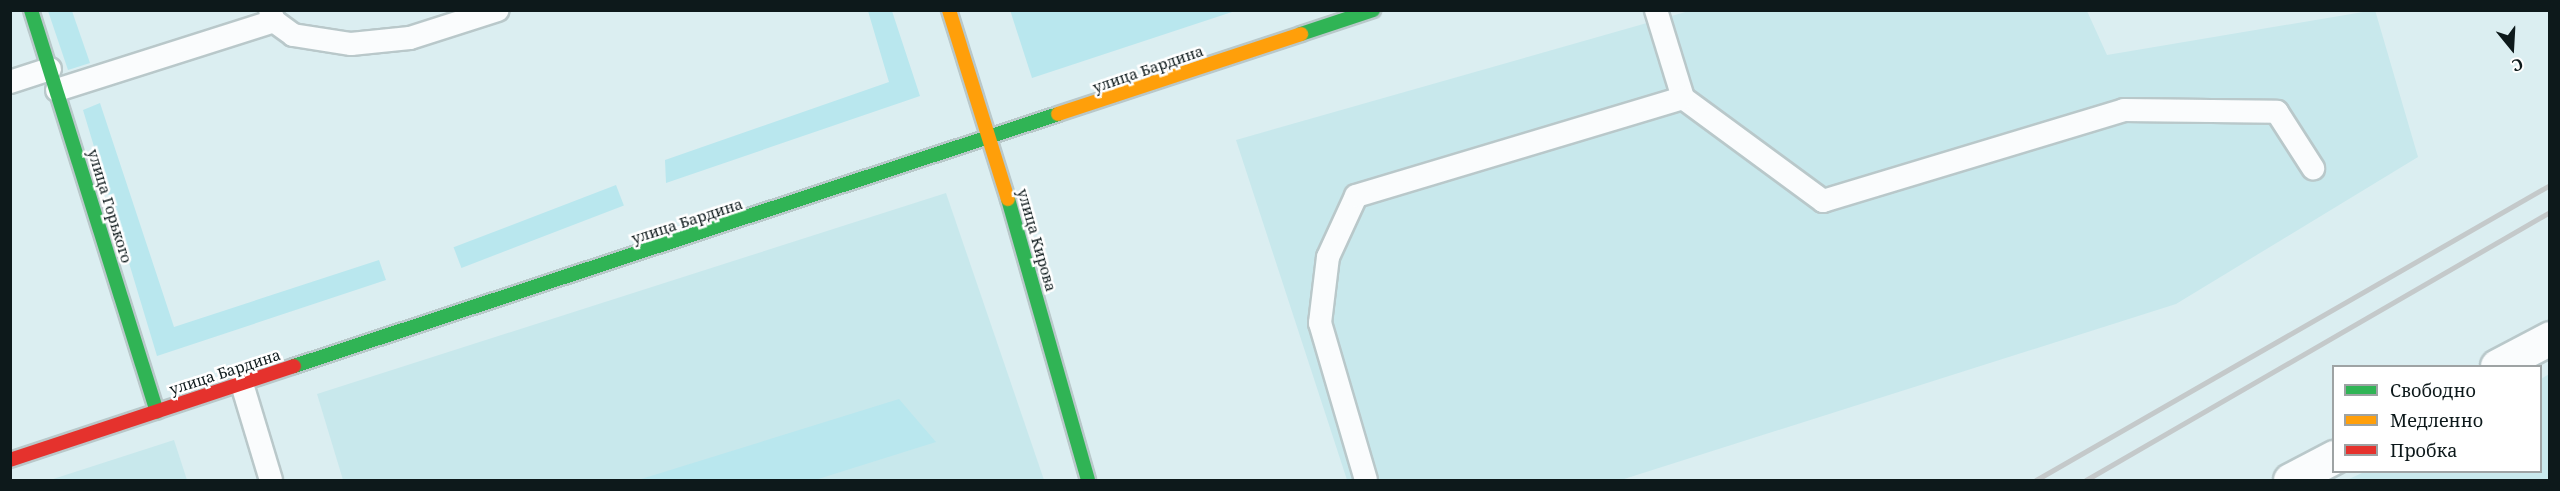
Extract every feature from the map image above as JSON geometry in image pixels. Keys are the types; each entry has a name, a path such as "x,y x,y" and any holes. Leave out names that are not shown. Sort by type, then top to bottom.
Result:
{"street":[{"name":"улица Горького","path":"32,10 157,412"},
{"name":"улица Кирова","path":"949,10 991,139 1088,480"},
{"name":"улица Бардина","path":"10,460 991,139 1373,10"},
{"path":"2499,365 2550,338"},
{"path":"2290,480 2332,458"}],"lane":[{"path":"57,90 272,16 293,35 351,44 410,38 498,10"},
{"path":"1656,10 1683,98 1823,201 2124,110 2277,112 2313,168"},
{"path":"10,82 50,69"},
{"path":"1366,480 1320,323 1328,257 1356,196 1683,98"},
{"path":"242,384 271,480"}],"shaded area":[{"path":"1010,10 1235,10 1235,11 1032,78"},
{"path":"2375,10 2418,157 2176,304 1621,480 1347,480 1236,140 1689,11 2087,11 2107,55"},
{"path":"48,11 72,11 90,63 68,70"},
{"path":"868,11 892,11 920,96 666,183 665,160 889,82"},
{"path":"100,103 174,327 379,260 386,280 157,356 83,110"},
{"path":"616,185 624,206 461,268 454,247"},
{"path":"946,193 1044,480 343,480 317,394"},
{"path":"2549,374 2549,480 2347,480 2362,473 2542,473 2542,378"},
{"path":"899,399 936,442 815,480 638,480"},
{"path":"174,440 187,480 50,480"}],"railway":[{"path":"2036,480 2550,185"},
{"path":"2086,480 2550,212"}],"traffic: fast":[{"path":"31,10 157,412"},
{"path":"1301,34 1373,10"},
{"path":"294,366 1058,114"},
{"path":"1008,199 1088,480"}],"traffic: slow":[{"path":"949,10 1008,199"},
{"path":"1058,114 1301,34"}],"traffic: jam":[{"path":"10,460 294,366"}]}
